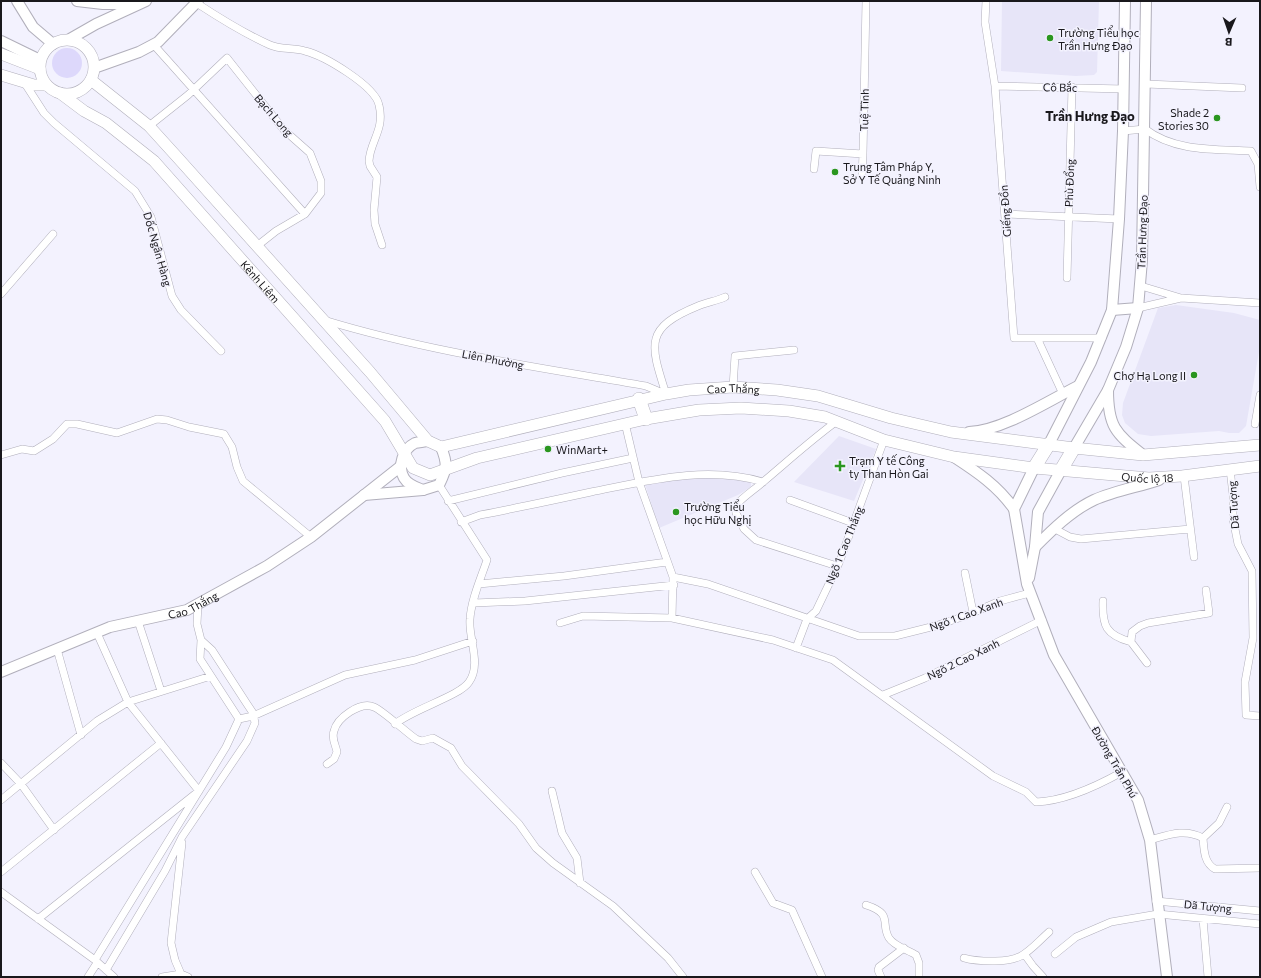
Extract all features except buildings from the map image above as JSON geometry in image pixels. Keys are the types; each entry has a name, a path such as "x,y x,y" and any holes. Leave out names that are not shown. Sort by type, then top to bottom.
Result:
{"highway":[{"path":"640,399 646,419"},
{"path":"1034,468 1049,444"},
{"path":"1061,470 1074,448"}],"main road":[{"path":"17,1 33,27 53,44"},
{"path":"77,1 103,4 142,2"},
{"path":"94,68 139,52 158,42 198,1"},
{"path":"1049,444 1102,338 1112,310 1119,219 1123,131 1125,1"},
{"name":"Trần Hưng Đạo","path":"1074,448 1108,390 1126,346 1138,308 1141,286 1146,84 1146,1"},
{"path":"46,85 40,64 48,48 53,44 68,40 96,24 142,2"},
{"path":"1,75 34,85 46,85 60,93 74,93 86,86 91,80 94,68 93,61 87,49 81,44 68,40"},
{"path":"1,41 40,64"},
{"path":"1,54 40,64"},
{"name":"Kênh Liêm","path":"91,80 149,126 370,372 428,441 441,447"},
{"name":"Kênh Liêm","path":"60,93 84,111 106,122 154,160 386,421 413,468 430,475 446,470"},
{"path":"1112,310 1138,308"},
{"path":"951,432 987,430 1042,406 1078,386"},
{"name":"Cao Thắng","path":"441,447 640,399 689,390 733,387 777,390 818,396 891,418 951,432 1049,444"},
{"path":"1108,390 1108,411 1113,425 1121,438 1142,455"},
{"name":"Cao Thắng","path":"446,470 477,458 625,423 699,410 741,408 788,412 836,421 884,440 954,457 1034,468"},
{"path":"423,490 411,485 404,478 401,466 405,452 416,443 428,441"},
{"name":"Quốc lộ 18","path":"1049,444 1142,455 1260,445"},
{"path":"364,495 423,490 439,485 446,470 446,459 441,447"},
{"path":"954,457 992,484 1003,494 1014,509 1034,468"},
{"name":"Cao Thắng","path":"1,672 110,627 187,610 267,566 311,536 401,466"},
{"name":"Quốc lộ 18","path":"1034,468 1149,478 1184,476 1260,466"},
{"path":"1029,588 1038,512 1061,470"},
{"path":"1035,547 1077,510 1095,500 1168,477"},
{"name":"Đường Trần Phú","path":"1014,509 1029,588 1054,655 1093,725 1138,800 1150,840 1156,901 1167,977"}],"street":[{"path":"198,1 198,4 223,20 269,45 280,49 296,49 312,52 354,78 377,98 380,107 380,127 369,161 377,177 374,210 382,245"},
{"name":"Tuệ Tĩnh","path":"862,176 866,1"},
{"name":"Giếng Đồn","path":"986,1 985,22 995,86 1006,214 1014,338 1037,338"},
{"path":"153,44 305,214"},
{"name":"Bạch Long","path":"149,126 193,90 227,58 284,130 310,153 319,172 321,193 305,214 257,246"},
{"name":"Dốc Ngân Hàng","path":"24,82 44,113 54,123 135,190 151,217 172,296 181,310 221,351"},
{"path":"1146,84 1242,88"},
{"name":"Cô Bắc","path":"995,86 1124,89"},
{"name":"Phù Đổng","path":"1067,278 1072,87"},
{"path":"1123,131 1145,129 1157,138 1188,147 1252,151 1258,164 1260,186"},
{"path":"814,169 816,151 863,154"},
{"path":"1006,214 1119,219"},
{"path":"1,294 53,234"},
{"path":"1141,286 1181,298 1260,303"},
{"path":"666,394 653,353 654,342 658,333 673,318 697,306 725,297"},
{"path":"1138,308 1181,298"},
{"name":"Liên Phường","path":"322,320 379,337 489,359 646,386 666,394"},
{"path":"1063,394 1037,338 1102,338"},
{"path":"733,387 735,356 794,350"},
{"path":"1255,424 1260,395"},
{"path":"1,455 22,449 34,451 53,439 67,424 77,424 117,433 157,419 167,420 189,427 224,434 232,447 237,467 243,481 311,536"},
{"path":"836,421 796,452 763,482 745,495 735,506 736,513 744,529 756,540 837,566"},
{"path":"625,423 639,482 674,577 672,618"},
{"name":"Ngõ 1 Cao Thắng","path":"796,648 809,618 816,611 837,566 884,440"},
{"path":"448,501 633,458"},
{"name":"Dã Tượng","path":"1230,469 1234,495 1233,519 1238,544 1252,571 1253,638 1245,682 1246,715 1260,716"},
{"path":"462,522 480,515 639,482 696,474 748,478 763,482"},
{"path":"1184,476 1194,557"},
{"path":"395,724 416,710 455,693 469,682 473,668 473,641 470,619 487,560 439,485"},
{"path":"790,500 853,523"},
{"path":"1055,528 1070,536 1081,539 1190,529"},
{"path":"479,584 564,576 668,562"},
{"path":"965,573 973,612"},
{"name":"Ngõ 1 Cao Xanh","path":"674,577 708,584 859,636 880,637 895,636 934,626 973,612 1029,588"},
{"path":"474,603 525,601 674,585"},
{"path":"1131,642 1132,632 1140,626 1160,620 1210,613 1206,590"},
{"path":"1103,601 1104,624 1112,634 1131,642 1147,663"},
{"path":"198,604 197,624 201,640 199,652 200,659 239,719"},
{"path":"560,623 583,616 672,618 773,640 833,660 993,776 1026,792 1036,802 1053,800 1088,789 1122,772"},
{"name":"Ngõ 2 Cao Xanh","path":"883,695 925,678 1042,620"},
{"path":"138,621 161,692"},
{"path":"97,632 128,702 199,791"},
{"path":"106,970 165,871 182,837 247,741 255,723 254,716 212,650 201,640"},
{"path":"239,719 254,716 345,675 415,660 473,641"},
{"path":"57,649 81,735"},
{"path":"1,800 97,721 128,702 211,676"},
{"path":"327,764 334,759 337,752 333,739 337,724 361,706 374,707 416,739 422,741 433,738 451,748 462,766 519,824 536,848 580,883 613,906 668,958 683,977"},
{"path":"88,977 226,747 239,719"},
{"path":"1,872 161,743"},
{"path":"1,763 21,784 54,830"},
{"path":"38,919 199,791"},
{"path":"552,791 562,833 577,858 580,883"},
{"path":"1203,838 1219,823 1227,807"},
{"path":"1150,840 1182,833 1195,834 1203,838"},
{"path":"162,977 185,975 172,952 171,939 182,837"},
{"path":"1203,838 1205,855 1210,867 1215,870 1260,868"},
{"path":"755,872 773,903 792,910 822,977"},
{"path":"1,892 114,977"},
{"name":"Dã Tượng","path":"1156,901 1260,911"},
{"path":"866,905 875,908 884,915 890,938 896,944 916,955 919,963 919,977"},
{"path":"1055,954 1076,937 1111,922 1158,914 1260,924"},
{"path":"1203,919 1208,977"},
{"path":"964,958 974,961 1012,961 1025,955 1049,932"},
{"path":"881,977 878,970 879,966 904,948"},
{"path":"1025,955 1032,966 1043,977"}],"shaded area":[{"name":"Trường Tiểu học Trần Hưng Đạo","path":"1002,1 1099,1 1097,72 1094,75 1076,76 1001,71"},
{"path":"67,48 78,52 82,63 78,74 67,78 56,74 52,63 56,52"},
{"name":"Chợ Hạ Long II","path":"1176,305 1234,313 1260,320 1260,346 1246,426 1239,433 1219,431 1151,436 1138,434 1125,423 1122,415 1123,403 1158,308"},
{"name":"Trạm Y tế Công ty Than Hòn Gai","path":"839,436 876,449 854,501 794,482"},
{"name":"Trường Tiểu học Hữu Nghị","path":"699,476 746,480 751,482 751,487 738,495 659,528 645,484"}],"place":[{"name":"Trường Tiểu học Trần Hưng Đạo","path":"1050,38"},
{"name":"Shade 2 Stories 30","path":"1217,118"},
{"name":"Trung Tâm Pháp Y, Sở Y Tế Quảng Ninh","path":"835,172"},
{"name":"Chợ Hạ Long II","path":"1194,375"},
{"name":"WinMart+","path":"548,449"},
{"name":"Trạm Y tế Công ty Than Hòn Gai","path":"840,466"},
{"name":"Trường Tiểu học Hữu Nghị","path":"676,512"}],"district":[{"name":"Trần Hưng Đạo","path":"1090,116"}]}
